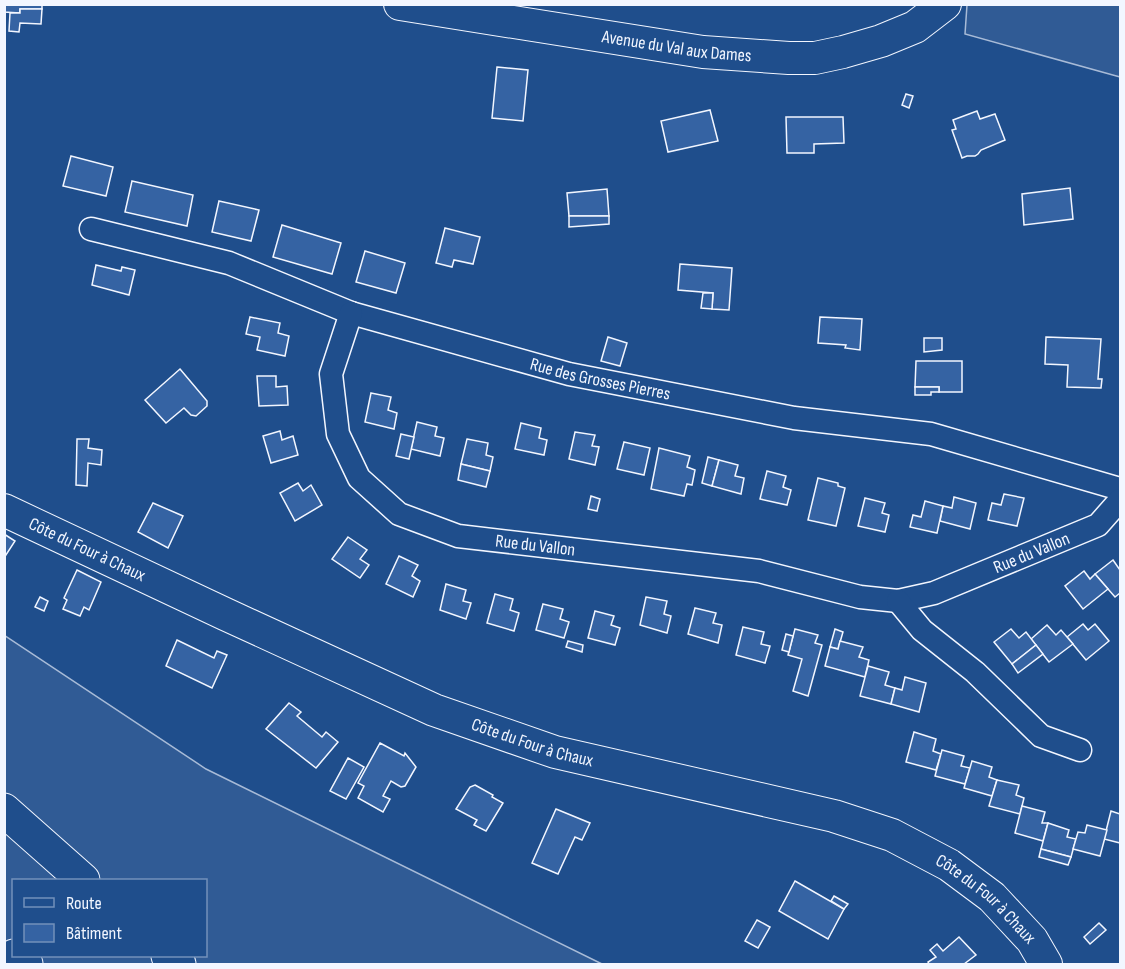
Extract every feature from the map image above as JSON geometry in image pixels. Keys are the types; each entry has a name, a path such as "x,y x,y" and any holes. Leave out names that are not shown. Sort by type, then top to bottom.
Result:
{"highway":[{"path":"4,810 82,879"},
{"path":"4,837 64,879"}],"street":[{"name":"Avenue du Val aux Dames","path":"400,4 703,52 789,58 825,56 881,41 915,27 945,4"},
{"name":"Rue des Grosses Pierres","path":"91,229 229,262 351,313 569,374 794,418 931,434 1120,489"},
{"name":"Rue du Vallon","path":"351,313 331,374 338,434 359,478 399,514 458,536 759,571 860,597 898,601 934,593 1098,525 1120,500"},
{"name":"Côte du Four à Chaux","path":"4,510 435,710 555,752 834,816 892,835 949,865 992,897 1032,940 1046,964"},
{"path":"898,601 922,630 975,672 1041,736 1080,750"}],"shaded area":[{"path":"967,5 1120,5 1120,77 965,34"},
{"path":"4,635 206,769 602,964 5,964"}],"building":[{"path":"4,4 42,4 42,9 20,9 20,13 4,12"},
{"path":"20,9 42,9 41,24 20,23 19,32 9,31 10,13 20,13"},
{"path":"497,67 528,70 523,121 492,118"},
{"path":"906,94 913,96 909,108 902,105"},
{"path":"710,110 718,141 668,152 661,121"},
{"path":"977,111 980,119 995,114 1005,140 981,150 975,156 962,158 952,130 956,129 953,120"},
{"path":"786,117 843,117 844,143 814,144 814,153 787,153"},
{"path":"71,156 113,167 106,196 63,186"},
{"path":"132,181 193,195 187,226 125,212"},
{"path":"1070,188 1073,219 1024,225 1022,194"},
{"path":"607,189 609,216 569,216 567,193"},
{"path":"219,201 259,210 251,241 212,232"},
{"path":"569,216 609,216 609,224 569,227"},
{"path":"282,225 341,243 332,274 273,257"},
{"path":"445,228 480,237 473,264 454,260 452,267 436,263"},
{"path":"365,251 405,263 396,293 356,282"},
{"path":"680,264 732,268 729,310 712,309 713,293 678,290"},
{"path":"96,265 121,271 122,267 135,270 129,295 92,285"},
{"path":"703,293 713,293 712,309 701,308"},
{"path":"250,317 280,323 278,333 289,336 285,356 257,350 260,337 246,334"},
{"path":"820,317 862,319 860,350 845,348 846,345 818,343"},
{"path":"608,337 627,343 620,366 601,361"},
{"path":"1046,337 1101,339 1098,379 1102,379 1101,388 1067,387 1068,365 1045,364"},
{"path":"924,338 942,338 942,350 924,352"},
{"path":"916,361 962,361 962,392 939,392 939,387 915,387"},
{"path":"180,369 207,401 207,406 196,416 191,415 184,408 166,423 145,400"},
{"path":"257,376 276,376 276,387 287,386 288,405 259,406"},
{"path":"915,387 939,387 939,392 931,392 931,395 915,395"},
{"path":"371,393 391,397 388,410 397,413 394,429 365,422"},
{"path":"417,422 437,427 435,436 444,438 440,456 411,449"},
{"path":"521,423 541,428 539,438 547,440 544,455 515,449"},
{"path":"280,431 282,440 293,436 298,455 271,463 263,436"},
{"path":"575,432 595,435 592,446 599,447 595,465 569,459"},
{"path":"401,434 414,437 409,459 396,456"},
{"path":"77,439 89,439 88,448 102,450 101,465 88,463 87,486 76,485"},
{"path":"467,439 488,443 486,455 493,457 490,471 461,464"},
{"path":"624,442 650,448 644,475 617,469"},
{"path":"659,448 690,456 687,467 695,470 692,485 687,484 684,496 651,489"},
{"path":"708,457 719,460 712,486 702,483"},
{"path":"719,460 738,465 735,476 744,478 741,494 712,486"},
{"path":"461,464 490,471 486,487 458,480"},
{"path":"767,471 786,476 783,487 791,490 787,505 760,499"},
{"path":"818,478 838,483 838,486 845,488 836,526 808,520"},
{"path":"298,483 303,491 311,485 322,505 295,521 280,493"},
{"path":"1004,494 1024,498 1017,526 988,520 992,503 1001,505"},
{"path":"591,496 600,499 597,511 588,509"},
{"path":"954,497 976,503 970,529 940,521 943,506 952,508"},
{"path":"865,498 885,503 882,513 889,515 885,532 858,526"},
{"path":"925,501 943,506 937,533 910,527 913,515 921,517"},
{"path":"153,503 183,516 168,548 138,532"},
{"path":"4,534 15,541 4,558"},
{"path":"348,537 367,550 360,559 369,565 360,578 332,559"},
{"path":"399,556 418,565 412,576 420,581 413,597 386,584"},
{"path":"1113,560 1120,570 1120,593 1115,597 1095,574"},
{"path":"77,570 101,582 89,610 84,607 80,616 63,609 67,600 64,598"},
{"path":"1084,571 1090,579 1095,574 1108,589 1083,609 1065,586"},
{"path":"446,584 466,590 463,601 471,603 466,619 440,610"},
{"path":"495,594 513,599 510,610 519,613 514,631 487,623"},
{"path":"40,597 48,601 44,611 35,607"},
{"path":"646,597 667,601 664,614 671,616 667,633 640,625"},
{"path":"543,604 563,609 560,619 569,622 564,638 536,630"},
{"path":"695,608 716,613 713,623 722,625 718,643 688,634"},
{"path":"595,611 614,616 611,625 620,628 615,645 588,638"},
{"path":"1083,624 1088,630 1095,624 1109,641 1086,660 1067,637"},
{"path":"1047,625 1056,635 1061,630 1073,644 1049,662 1031,639"},
{"path":"743,627 764,632 761,644 770,646 765,663 736,655"},
{"path":"795,629 818,635 815,643 822,645 808,696 793,691 802,659 788,655"},
{"path":"835,629 843,632 838,649 830,647"},
{"path":"1011,629 1019,638 1026,632 1036,645 1012,664 994,642"},
{"path":"786,634 793,636 789,652 782,650"},
{"path":"177,640 214,658 217,651 227,655 212,688 166,666"},
{"path":"568,641 583,645 582,652 566,647"},
{"path":"840,641 863,647 859,657 869,660 865,677 825,666 830,647 838,649"},
{"path":"1036,645 1043,654 1018,673 1012,664"},
{"path":"868,666 889,672 885,685 895,688 891,704 860,696"},
{"path":"905,677 926,683 919,712 891,704 895,688 902,690"},
{"path":"289,703 301,712 297,716 322,737 326,732 338,742 316,768 266,729"},
{"path":"914,732 936,739 933,751 941,754 936,770 906,762"},
{"path":"380,743 404,756 405,753 416,767 405,786 401,787 391,781 383,796 390,799 383,812 358,798 364,786 358,783"},
{"path":"942,750 964,756 961,766 970,768 965,784 935,776"},
{"path":"348,758 364,767 346,799 330,791"},
{"path":"972,761 992,767 989,777 997,780 992,796 964,788"},
{"path":"997,780 1019,785 1016,795 1024,798 1020,814 989,806"},
{"path":"475,785 503,803 486,831 474,825 477,820 456,809 470,787"},
{"path":"1022,806 1045,812 1042,823 1048,823 1043,841 1015,833"},
{"path":"556,809 590,823 582,840 575,837 558,874 532,863"},
{"path":"1111,811 1120,814 1120,843 1104,839"},
{"path":"1048,823 1069,830 1067,837 1076,839 1071,857 1041,849"},
{"path":"1087,825 1107,830 1100,856 1073,849 1078,832 1085,833"},
{"path":"1041,849 1071,857 1068,865 1039,857"},
{"path":"795,881 844,909 828,939 779,911"},
{"path":"834,896 848,904 844,909 831,901"},
{"path":"757,920 770,927 758,948 745,941"},
{"path":"1099,923 1106,930 1090,944 1084,937"},
{"path":"959,937 976,955 964,964 929,964 928,962 936,957 930,950 937,944 943,951"}]}
